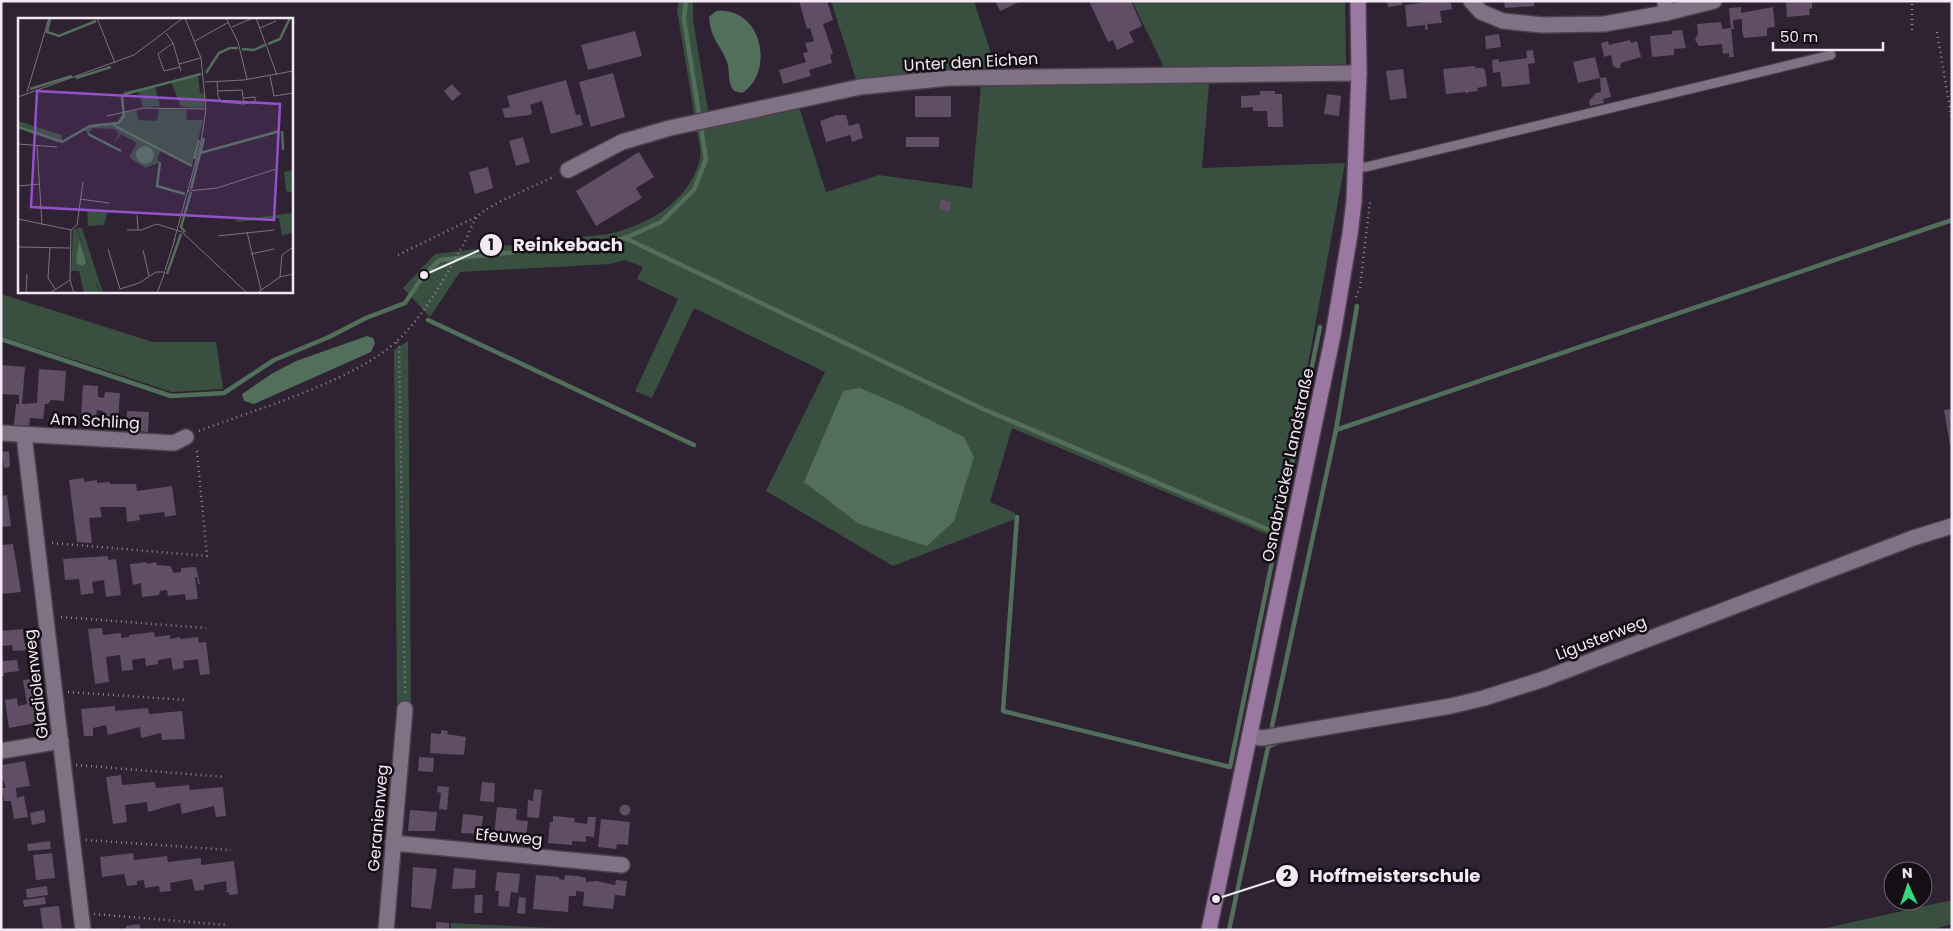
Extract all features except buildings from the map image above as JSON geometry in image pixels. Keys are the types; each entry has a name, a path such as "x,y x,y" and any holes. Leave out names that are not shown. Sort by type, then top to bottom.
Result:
{"street":[{"name":"Osnabrücker Landstraße","path":"1209,930 1333,334 1351,226 1356,167 1359,73 1358,1"},
{"path":"1471,1 1481,12 1503,21 1542,25 1604,24 1666,7 1714,1"},
{"name":"Unter den Eichen","path":"568,170 622,142 688,125 860,88 949,78 1359,73"},
{"name":"Am Schling","path":"1,433 174,443 186,437"},
{"name":"Gladiolenweg","path":"24,434 83,930"},
{"name":"Ligusterweg","path":"1250,736 1262,738 1484,698 1541,680 1913,538 1952,526"},
{"name":"Geranienweg","path":"386,930 405,709"},
{"path":"1,752 61,741"},
{"name":"Efeuweg","path":"393,844 622,865"}],"lane":[{"path":"1356,167 1366,167 1830,55"}],"path":[{"path":"1912,1 1912,30"},
{"path":"1936,32 1952,121"},
{"path":"398,255 568,170"},
{"path":"37,542 207,556 197,452 186,437 327,382 362,364 397,342 430,301 463,246 478,216"},
{"path":"397,342 399,346 405,709"},
{"path":"46,616 206,628"},
{"path":"55,691 186,700"},
{"path":"64,764 224,776"},
{"path":"72,839 231,850"},
{"path":"81,912 227,925"}],"shaded area":[{"path":"679,1 693,1 693,20 709,116 695,119 677,10"},
{"path":"831,1 974,1 996,69 949,70 857,83"},
{"path":"1132,1 1345,1 1346,65 1164,67"},
{"path":"716,11 732,12 745,19 754,29 759,43 761,57 758,71 752,84 742,93 734,91 732,87 726,58 712,32 709,17"},
{"path":"981,84 1209,84 1202,168 1345,163 1276,538 1012,428 990,502 1015,513 1015,519 893,566 766,491 825,372 694,308 652,398 635,391 678,299 637,279 643,267 625,260 610,264 460,272 430,317 403,288 435,254 608,234 638,225 665,209 687,188 695,174 700,159 696,129 799,107 826,192 879,175 972,188"},
{"path":"1,294 153,342 216,342 223,389 172,392 1,336"},
{"path":"367,336 373,338 375,343 371,352 254,404 244,401 242,394 273,373 296,361"},
{"path":"408,341 411,707 397,707 394,350"},
{"path":"860,388 902,406 964,437 974,457 954,521 927,546 859,524 804,482 843,391"},
{"path":"1952,900 1952,924 1931,930 1817,930 1902,911 1933,911 1933,904"},
{"path":"451,923 592,930 451,930"}],"waterway":[{"path":"1,339 171,396 224,393 274,360 329,337 366,318 405,303 424,275 440,260 607,242 625,238 661,222 694,190 706,159 684,19 686,1"},
{"path":"1336,430 1952,220"},
{"path":"625,238 983,409 1279,534"},
{"path":"1272,726 1336,430 1357,306"},
{"path":"428,320 694,445"},
{"path":"1017,517 1003,711 1230,767 1320,327"},
{"path":"1229,930 1268,747 1278,742"}],"place":[{"name":"Reinkebach","path":"424,275"},
{"name":"Hoffmeisterschule","path":"1216,899"}]}
